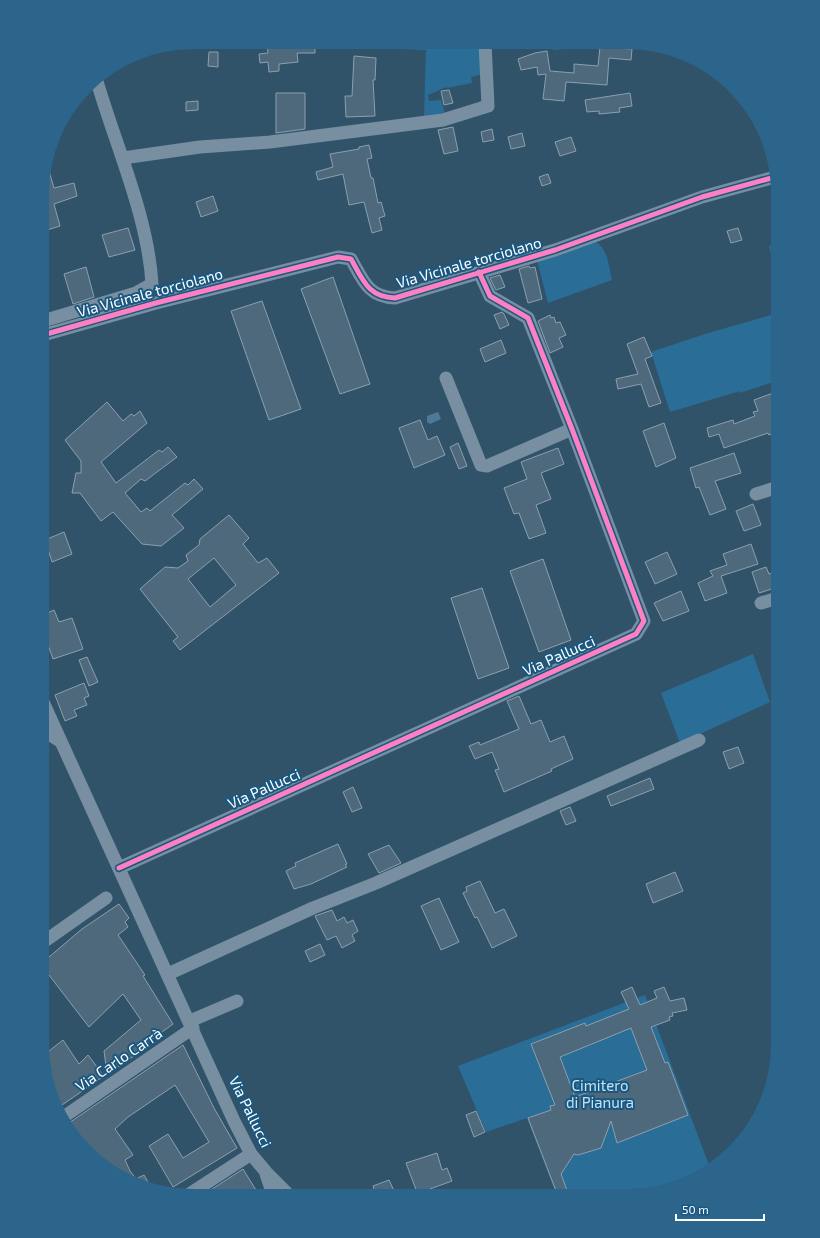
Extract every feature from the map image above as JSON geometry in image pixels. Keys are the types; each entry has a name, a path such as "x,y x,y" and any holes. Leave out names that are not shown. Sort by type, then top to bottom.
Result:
{"street":[{"path":"123,158 185,148 270,142 443,120 464,114 488,106 485,49"},
{"path":"98,85 123,158 145,241 156,302"},
{"name":"Via Vicinale torciolano","path":"49,333 156,302 338,257 351,259 368,287 375,294 384,298 395,298 555,250 702,197 770,179"},
{"name":"Via Pallucci","path":"118,868 636,634 644,621 572,429 528,318 490,296 479,272"},
{"path":"49,319 136,293 152,284"},
{"path":"446,378 481,465 487,466 572,429"},
{"path":"756,494 771,489"},
{"path":"761,603 771,600"},
{"name":"Via Pallucci","path":"49,717 168,974 234,1121 251,1154 283,1189"},
{"path":"49,734 60,741"},
{"path":"168,974 313,908 376,883 700,740"},
{"path":"49,938 106,898"},
{"name":"Via Carlo Carrà","path":"67,1114 191,1025 237,1001"},
{"path":"197,1189 251,1154"},
{"name":"Via Pallucci","path":"266,1172 271,1189"}],"green space":[{"path":"402,49 482,49 484,74 471,77 472,83 446,87 428,95 429,101 441,100 445,115 424,118 426,50"},
{"path":"591,240 597,242 604,251 612,280 548,303 537,260"},
{"path":"771,315 771,383 740,393 740,391 670,412 651,352 705,334"},
{"path":"753,654 770,702 680,743 661,693"},
{"name":"Cimitero di Pianura","path":"645,995 709,1164 682,1178 645,1188 554,1189 527,1118 486,1132 458,1066"}],"shaded area":[{"path":"438,412 441,419 430,424 427,422 427,416"}],"building":[{"path":"268,49 315,49 315,53 297,53 298,62 279,64 279,71 269,72 268,62 260,63 259,54 268,53"},
{"path":"600,49 632,49 631,60 609,58 607,85 566,82 564,101 543,99 546,74 538,75 537,67 521,70 518,59 535,53 547,51 550,71 574,73 574,64 598,66"},
{"path":"209,52 218,52 218,67 208,66"},
{"path":"354,56 376,58 375,80 373,80 375,116 346,117 345,96 352,96"},
{"path":"449,90 453,103 444,105 441,91"},
{"path":"276,93 305,93 305,129 276,133"},
{"path":"630,93 632,106 619,108 620,112 599,114 599,111 587,112 585,100"},
{"path":"198,101 198,110 186,111 186,102"},
{"path":"453,127 458,151 444,154 438,130"},
{"path":"492,129 494,140 483,142 481,132"},
{"path":"522,133 525,146 511,149 508,137"},
{"path":"571,137 576,151 560,156 555,142"},
{"path":"369,145 372,158 367,159 371,178 373,178 378,203 381,202 385,216 379,218 382,230 372,233 364,202 349,205 343,174 318,180 316,172 333,167 330,154 359,149 359,147"},
{"path":"548,174 551,183 542,186 539,177"},
{"path":"50,175 54,188 74,183 77,196 54,204 60,226 49,229"},
{"path":"213,196 218,211 201,217 196,202"},
{"path":"128,228 135,250 109,257 102,235"},
{"path":"738,228 742,240 731,243 727,231"},
{"path":"529,266 530,268 535,267 542,299 528,303 519,269"},
{"path":"86,267 94,297 73,304 64,274"},
{"path":"500,275 505,287 496,290 490,278"},
{"path":"333,277 370,384 340,394 301,289"},
{"path":"262,301 301,409 269,420 231,311"},
{"path":"502,312 509,325 500,329 494,315"},
{"path":"550,315 551,318 554,317 556,323 560,322 566,335 559,338 563,347 550,353 538,321"},
{"path":"644,337 652,356 645,359 661,403 649,407 641,384 618,389 616,379 638,374 627,344"},
{"path":"501,340 506,353 485,362 480,349"},
{"path":"771,394 771,434 769,435 768,433 724,448 719,434 709,437 707,428 733,420 734,424 755,416 753,412 758,411 754,400"},
{"path":"107,402 123,421 131,414 134,416 140,411 147,423 101,462 116,483 159,450 162,452 168,447 177,457 145,481 141,479 125,493 141,512 147,508 150,511 185,483 188,485 194,479 203,489 172,515 184,528 161,546 142,544 113,512 101,521 80,493 72,493 76,473 81,473 81,461 65,440"},
{"path":"420,420 428,440 437,436 445,455 414,468 399,428"},
{"path":"664,423 676,458 656,467 643,431"},
{"path":"458,443 467,466 459,469 450,447"},
{"path":"558,448 564,464 541,473 551,499 536,505 546,533 529,539 519,513 514,514 504,488 527,479 521,462"},
{"path":"734,453 741,473 715,481 726,509 710,515 699,487 696,488 690,468"},
{"path":"753,504 761,525 744,531 736,511"},
{"path":"229,515 249,538 243,544 258,563 267,558 279,573 180,650 173,641 178,637 140,589 165,567 178,568 188,561 186,555 199,545 200,539","holes":["214,558 236,585 210,607 188,579"]},
{"path":"64,532 72,554 52,562 49,553 49,538"},
{"path":"751,544 758,564 721,576 727,593 705,601 698,583 713,576 710,571 727,565 723,554"},
{"path":"667,552 677,574 655,584 645,562"},
{"path":"543,559 571,640 539,652 510,571"},
{"path":"766,567 769,574 771,573 771,589 759,593 752,572"},
{"path":"482,588 509,668 478,679 451,598"},
{"path":"681,591 689,611 663,621 654,603"},
{"path":"54,610 59,622 72,618 83,649 53,659 49,648 49,612"},
{"path":"87,657 98,682 89,686 79,660"},
{"path":"84,683 89,696 84,698 87,705 74,710 77,716 65,721 55,695"},
{"path":"519,696 531,724 541,720 550,742 564,736 573,759 551,769 552,771 504,792 495,770 499,769 492,752 475,759 469,746 479,742 480,745 519,729 507,701"},
{"path":"738,747 744,763 729,769 723,752"},
{"path":"650,778 654,789 611,806 607,796"},
{"path":"353,787 362,808 352,812 343,792"},
{"path":"570,807 576,821 566,825 560,811"},
{"path":"338,844 347,867 311,884 294,889 286,871 296,866 295,863"},
{"path":"389,845 401,863 379,873 368,854"},
{"path":"675,872 683,891 653,903 646,884"},
{"path":"480,881 495,913 504,909 517,936 492,948 463,893 467,891 466,887"},
{"path":"439,898 459,942 441,950 421,906"},
{"path":"119,904 129,918 125,922 128,927 118,935 145,975 143,976 173,1024 132,1054 134,1056 107,1074 104,1051 141,1020 123,994 89,1027 49,975 49,957 82,929"},
{"path":"332,910 337,921 344,917 347,923 353,920 358,931 352,935 355,941 342,948 336,936 327,940 315,916"},
{"path":"320,944 325,955 310,962 305,951"},
{"path":"632,987 640,1005 657,998 654,991 664,987 670,1001 684,998 687,1010 672,1013 673,1016 669,1017 670,1020 651,1027 665,1063 668,1062 688,1115 617,1143 611,1121 601,1148 578,1155 574,1154 561,1174 567,1189 555,1189 528,1118 551,1110 550,1106 555,1105 531,1044 585,1023 586,1026 629,1009 621,992","holes":["631,1028 647,1070 575,1097 560,1057"]},
{"path":"63,1040 79,1064 88,1055 104,1076 62,1105 54,1082 49,1051"},
{"path":"183,1045 214,1108 237,1148 173,1187 149,1146 168,1134 183,1158 209,1142 175,1085 128,1117 115,1129 133,1155 125,1160 134,1176 113,1165 91,1147 71,1122"},
{"path":"476,1111 485,1132 474,1137 466,1115"},
{"path":"437,1153 442,1170 447,1168 452,1181 430,1189 416,1189 406,1163"},
{"path":"243,1169 255,1189 212,1189"},
{"path":"144,1175 148,1181 138,1178"},
{"path":"389,1180 393,1189 374,1189 373,1186"}],"cycle path":[{"path":"49,333 156,303 338,257 351,259 363,280 372,291 386,297 395,298 555,250 702,197 770,178"},
{"path":"119,868 636,634 644,621 572,429 528,318 490,296 479,272"}]}
